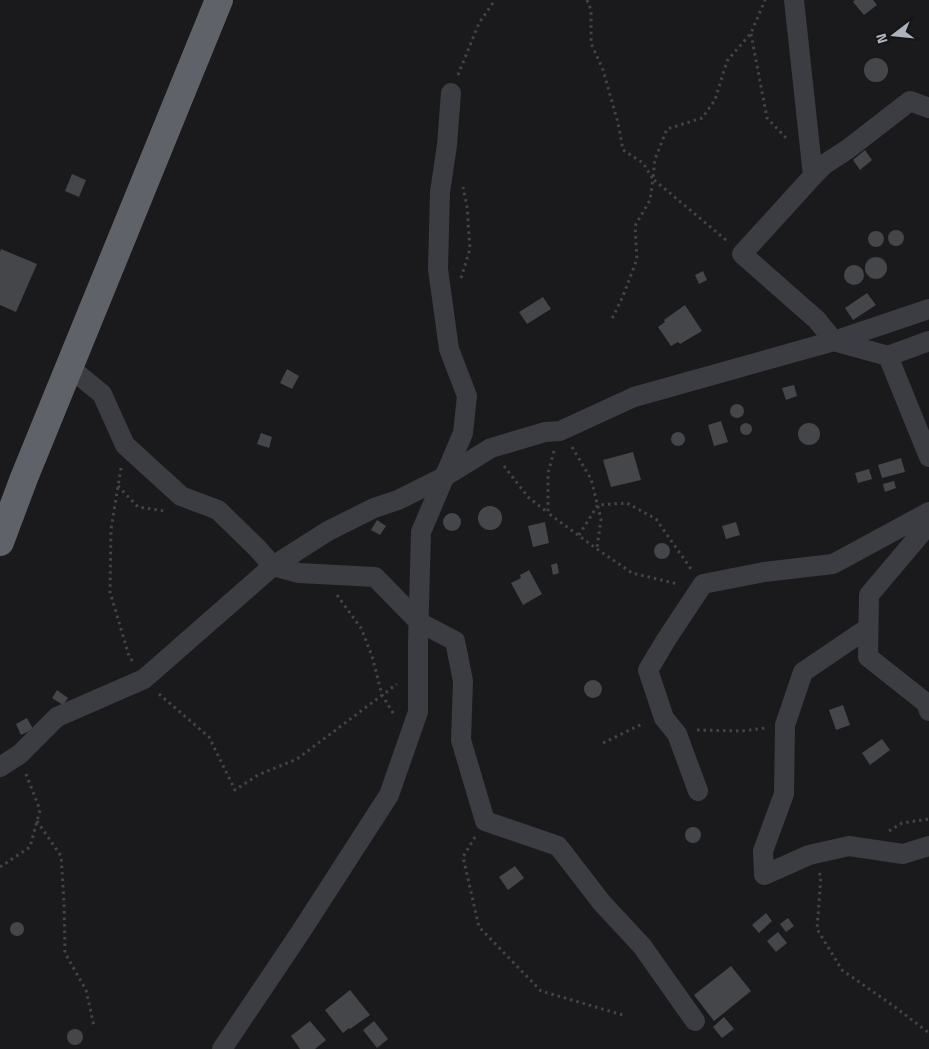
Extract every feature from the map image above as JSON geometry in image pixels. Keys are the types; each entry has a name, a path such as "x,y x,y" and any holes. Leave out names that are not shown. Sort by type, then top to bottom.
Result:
{"highway":[{"path":"0,542 24,478 219,0"}],"street":[{"path":"794,0 813,176"},
{"path":"222,1049 390,794 418,712 421,532 463,433 467,396 448,349 438,269 440,192 447,145 451,92"},
{"path":"929,108 910,100 848,149 825,164 742,254 817,320 834,341 888,356 929,341"},
{"path":"0,767 20,754 57,717 144,679 273,566 328,531 444,477 491,448 545,432 560,431 634,397 834,341 929,309"},
{"path":"888,356 929,458"},
{"path":"69,367 102,394 125,445 180,496 218,510 273,566 299,573 375,577 419,622 455,641 463,681 461,740 485,821 558,846 602,903 642,946 695,1021"},
{"path":"698,791 677,734 664,718 648,670 703,584 764,572 833,564 929,512"},
{"path":"929,524 869,595 868,628 868,657 926,703 929,711"},
{"path":"868,628 803,672 785,725 784,794 763,851 764,875 809,855 848,846 903,854 929,846"}],"path":[{"path":"451,92 479,23 495,0"},
{"path":"587,0 591,10 591,43 603,70 618,123 622,150 643,163 653,178 742,254"},
{"path":"611,321 637,259 634,226 650,200 655,158 667,129 702,118 715,100 726,61 750,33 764,0"},
{"path":"750,33 767,118 790,144"},
{"path":"560,431 571,445 591,479 602,519 597,549"},
{"path":"548,513 548,473 560,431"},
{"path":"125,445 111,529 110,592 129,656 144,679 209,737 235,790 258,775 296,759 418,669"},
{"path":"491,448 528,497 632,573 680,584 703,584"},
{"path":"118,486 138,507 166,511"},
{"path":"598,505 627,503 656,519 688,566 703,584"},
{"path":"579,535 598,505"},
{"path":"332,589 360,628 372,656 382,695 409,738"},
{"path":"604,743 629,732 641,724 664,718"},
{"path":"677,734 695,730 742,731 785,725"},
{"path":"0,867 30,847 40,810 28,781 20,754"},
{"path":"871,848 878,838 902,823 929,819"},
{"path":"37,821 61,856 65,953 86,990 94,1026"},
{"path":"485,821 463,857 479,927 541,992 623,1015"},
{"path":"809,855 821,876 816,929 842,970 895,1006 929,1033"}],"building":[{"path":"855,0 873,0 877,5 864,15 853,2"},
{"path":"876,58 885,61 888,70 885,79 876,82 867,79 864,70 867,61"},
{"path":"865,150 872,160 860,170 853,160"},
{"path":"72,174 86,180 79,197 65,191"},
{"path":"893,230 899,230 904,235 902,244 893,246 888,241 888,235"},
{"path":"873,231 879,231 884,236 882,245 873,247 868,242 868,236"},
{"path":"1,249 37,264 16,312 0,305"},
{"path":"876,257 884,260 887,268 884,276 876,279 868,276 865,268 868,260"},
{"path":"854,265 861,268 864,275 861,282 854,285 847,282 844,275 847,268"},
{"path":"703,271 707,280 699,284 695,275"},
{"path":"867,293 876,305 853,320 845,308"},
{"path":"543,297 551,309 527,324 519,312"},
{"path":"685,305 702,331 680,344 678,342 671,346 658,327 665,322 664,320"},
{"path":"287,369 299,376 292,389 280,383"},
{"path":"794,385 797,396 786,400 782,388"},
{"path":"737,404 742,406 744,411 742,416 737,418 732,416 730,411 732,406"},
{"path":"721,421 728,442 714,446 708,425"},
{"path":"746,423 752,429 746,435 740,429"},
{"path":"809,423 817,426 820,434 817,442 809,445 801,442 798,434 801,426"},
{"path":"675,432 681,432 685,439 681,446 675,446 671,442 671,436"},
{"path":"261,433 272,437 269,448 257,444"},
{"path":"633,452 641,480 611,487 603,460"},
{"path":"901,458 905,472 882,478 878,465"},
{"path":"869,469 872,479 858,483 855,473"},
{"path":"894,481 896,488 885,492 883,484"},
{"path":"490,506 495,507 501,513 501,523 495,529 490,530 485,529 479,523 478,518 479,513 485,507"},
{"path":"452,513 458,516 461,522 458,528 452,531 446,528 443,522 446,516"},
{"path":"377,520 386,526 380,535 371,530"},
{"path":"545,522 549,543 533,547 528,526"},
{"path":"736,522 740,535 726,539 722,526"},
{"path":"662,543 668,545 670,551 668,557 662,559 656,557 654,551 656,545"},
{"path":"557,563 559,573 553,575 551,565"},
{"path":"529,570 542,594 523,605 511,583 521,578 520,575"},
{"path":"589,680 597,680 602,685 600,696 589,698 584,693 584,685"},
{"path":"57,690 68,698 63,705 52,698"},
{"path":"843,705 850,725 836,730 829,710"},
{"path":"27,718 33,729 21,735 16,724"},
{"path":"882,739 890,750 870,765 862,753"},
{"path":"693,827 701,835 693,843 685,835"},
{"path":"515,866 524,878 508,890 499,877"},
{"path":"766,913 772,921 759,933 752,925"},
{"path":"788,918 794,926 786,932 780,924"},
{"path":"17,922 22,924 24,929 22,934 17,936 12,934 10,929 12,924"},
{"path":"778,932 787,943 776,952 767,941"},
{"path":"731,966 751,991 714,1021 694,995"},
{"path":"350,990 370,1015 343,1033 325,1010"},
{"path":"724,1017 734,1029 722,1038 713,1027"},
{"path":"310,1021 326,1040 315,1049 300,1049 291,1036"},
{"path":"374,1021 388,1039 377,1048 363,1030"},
{"path":"75,1029 83,1037 75,1045 67,1037"}]}
